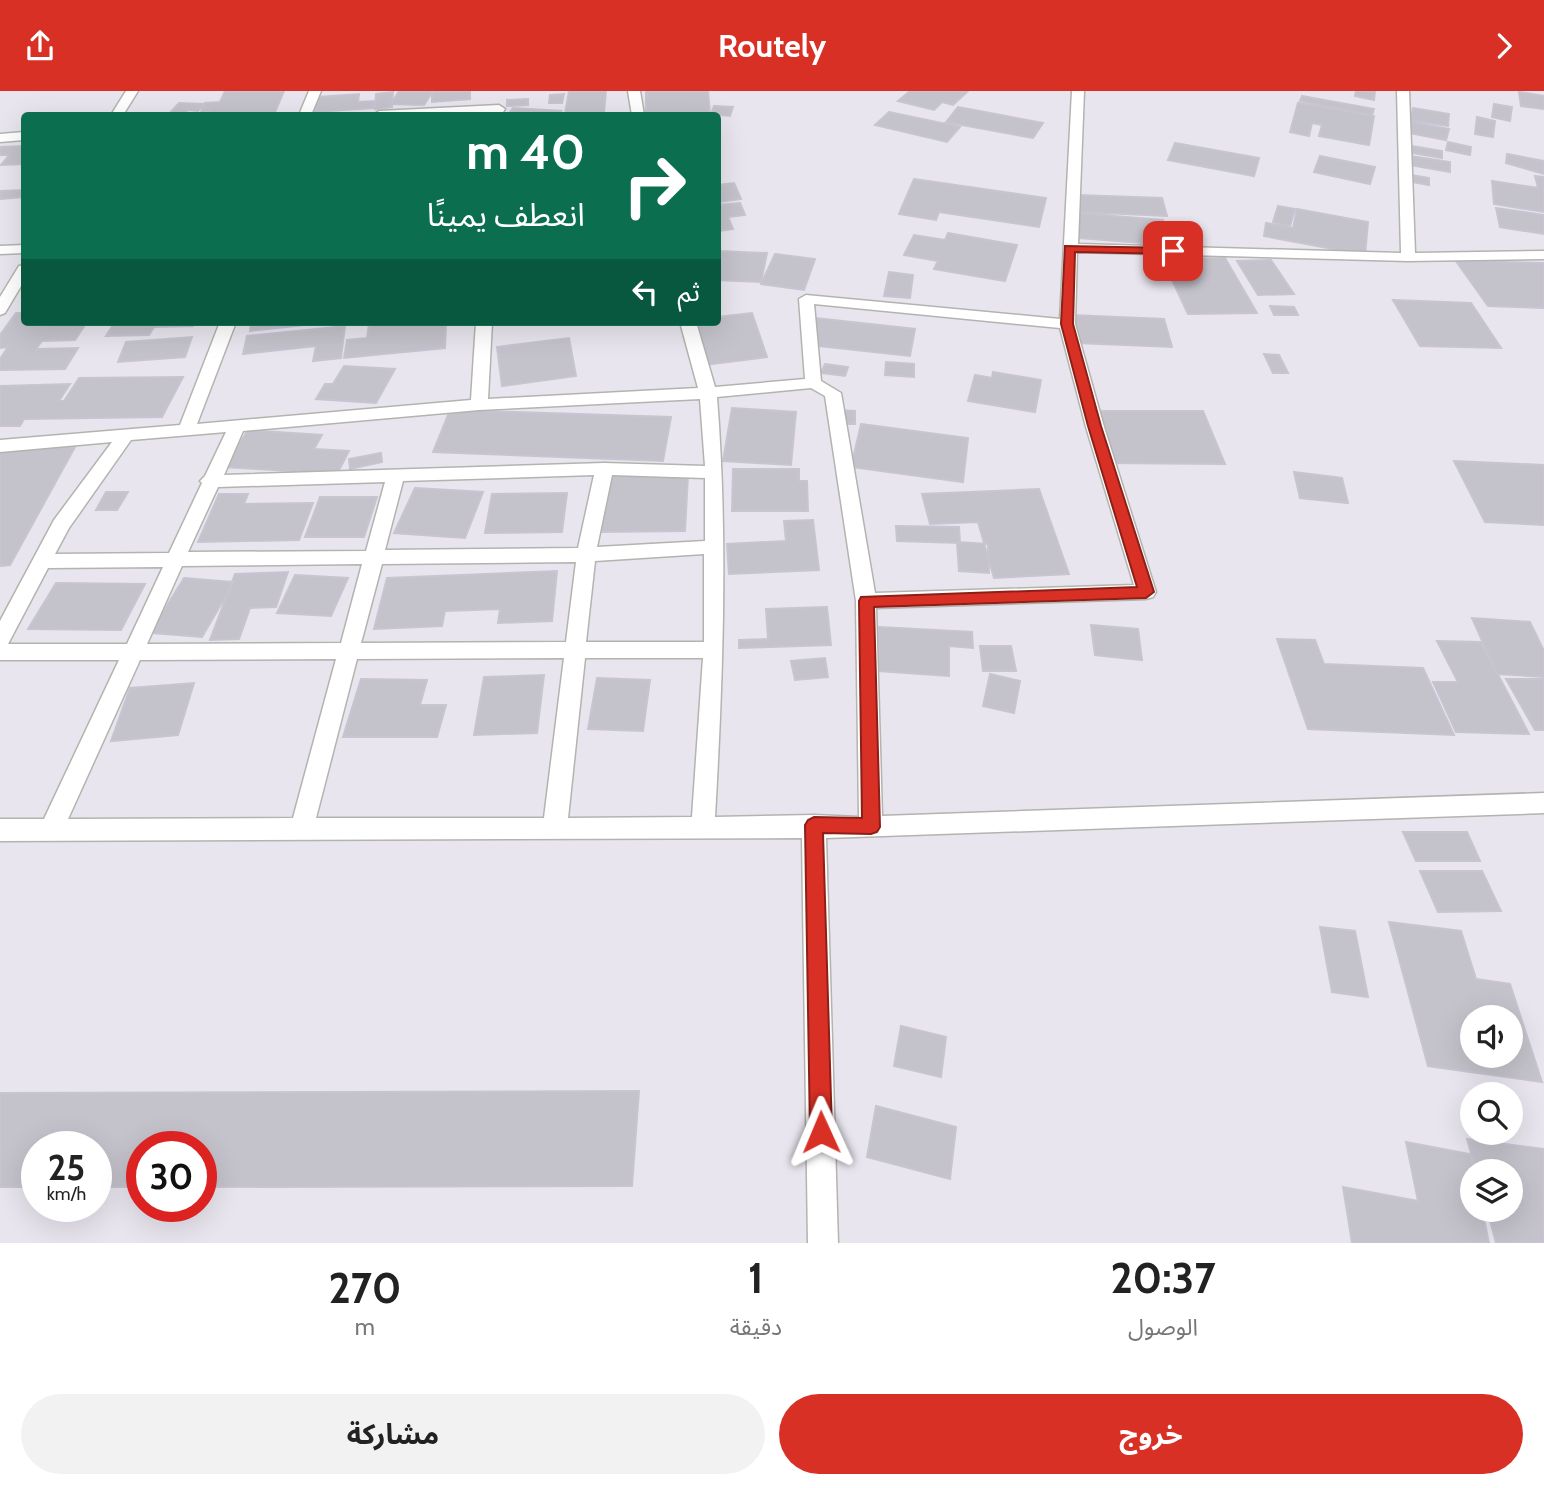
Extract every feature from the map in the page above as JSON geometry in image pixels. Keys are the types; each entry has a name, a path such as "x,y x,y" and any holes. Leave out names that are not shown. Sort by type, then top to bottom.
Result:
{"street":[{"path":"119,112 132,91"},
{"path":"306,112 315,91"},
{"path":"634,91 638,112"},
{"path":"866,601 1146,592 1067,324 1078,91"},
{"path":"1403,91 1408,257"},
{"path":"430,112 499,108"},
{"path":"0,138 21,137"},
{"path":"0,250 21,249"},
{"path":"1069,249 1408,257 1544,255"},
{"path":"0,310 21,274"},
{"path":"813,383 806,299 1067,324"},
{"path":"186,431 226,326"},
{"path":"479,405 484,326"},
{"path":"689,326 708,393 714,472 714,650 704,826"},
{"path":"0,446 479,405 708,393 813,383 833,393 866,601 871,827"},
{"path":"51,830 209,481 237,426"},
{"path":"0,640 61,525 125,435"},
{"path":"209,481 604,469 714,472"},
{"path":"555,827 586,555 604,469"},
{"path":"302,828 396,474"},
{"path":"42,561 586,555 713,547"},
{"path":"0,652 714,650"},
{"path":"0,830 814,825 871,827 1544,803"},
{"path":"814,825 823,1243"}],"building":[{"path":"225,91 284,91 275,112 201,112 205,103 220,102"},
{"path":"399,91 433,91 424,105 391,104"},
{"path":"432,91 470,91 470,99 432,102"},
{"path":"569,91 606,91 604,112 565,112"},
{"path":"646,91 708,91 710,112 646,112"},
{"path":"910,91 968,91 953,105 942,102 934,110 898,101"},
{"path":"1356,91 1375,91 1374,100 1355,96"},
{"path":"393,92 392,107 375,109 376,94"},
{"path":"1519,92 1544,96 1544,109 1521,106"},
{"path":"359,94 358,102 374,101 373,108 315,112 318,97"},
{"path":"564,94 562,103 549,103 550,95"},
{"path":"1302,96 1374,109 1372,115 1300,101"},
{"path":"528,99 528,105 507,106 507,100"},
{"path":"179,103 204,104 198,111 171,112"},
{"path":"1298,103 1374,116 1369,145 1319,136 1322,125 1312,123 1309,136 1290,132"},
{"path":"1494,104 1512,107 1510,121 1492,117"},
{"path":"714,106 733,107 730,116 712,112"},
{"path":"958,107 1043,123 1033,138 946,122"},
{"path":"513,108 561,111 560,112 510,112"},
{"path":"1413,108 1449,114 1448,126 1411,120"},
{"path":"889,112 960,127 947,142 875,125"},
{"path":"1477,117 1495,121 1493,137 1475,134"},
{"path":"1407,121 1449,129 1446,140 1404,132"},
{"path":"1448,142 1471,147 1470,155 1446,150"},
{"path":"1175,143 1259,158 1254,176 1168,160"},
{"path":"1406,145 1442,151 1442,158 1406,152"},
{"path":"21,146 21,164 1,165 9,155 0,155 0,147"},
{"path":"1507,154 1544,161 1544,174 1506,163"},
{"path":"1404,155 1450,162 1450,172 1404,164"},
{"path":"1320,156 1375,167 1370,184 1314,172"},
{"path":"1406,174 1429,178 1429,185 1406,181"},
{"path":"1535,176 1544,177 1544,212 1494,204 1492,181 1538,188"},
{"path":"914,179 1046,198 1039,227 939,212 936,220 899,214"},
{"path":"734,183 741,199 721,202 721,185"},
{"path":"21,190 21,197 0,199 1,191"},
{"path":"1076,195 1162,198 1167,216 1080,212"},
{"path":"740,203 745,215 728,217 733,229 721,231 721,205"},
{"path":"1278,206 1295,209 1290,226 1273,222"},
{"path":"1496,208 1544,215 1544,234 1500,227"},
{"path":"1297,209 1368,222 1365,255 1264,236 1266,223 1293,228"},
{"path":"1077,213 1163,220 1167,245 1079,238"},
{"path":"948,233 1017,245 1005,281 934,269 938,261 904,255 914,235 945,240"},
{"path":"721,251 767,253 761,282 721,280"},
{"path":"775,254 815,259 804,290 761,284"},
{"path":"1225,258 1257,313 1188,314 1166,267 1184,266 1180,259"},
{"path":"1271,260 1294,294 1258,295 1237,261"},
{"path":"1456,261 1544,263 1544,308 1488,306"},
{"path":"889,272 913,275 910,298 884,296"},
{"path":"1393,300 1471,303 1501,348 1420,346"},
{"path":"1270,306 1294,307 1298,315 1274,315"},
{"path":"16,313 21,313 21,326 84,326 75,340 42,341 36,349 78,348 65,369 0,370 0,359 8,347 0,348 0,335"},
{"path":"752,313 767,357 705,365 694,326 721,326 721,317"},
{"path":"1071,315 1164,319 1172,347 1077,343"},
{"path":"815,318 915,329 910,356 808,345"},
{"path":"112,326 193,326 154,327 149,335 106,336"},
{"path":"251,326 296,326 250,331"},
{"path":"345,326 341,358 313,361 316,346 243,354 247,336"},
{"path":"369,326 446,326 445,348 344,358 347,340 367,338"},
{"path":"192,337 185,357 118,362 126,342"},
{"path":"569,338 576,376 502,386 497,347"},
{"path":"1264,354 1279,355 1288,373 1273,373"},
{"path":"886,362 914,364 914,377 885,375"},
{"path":"825,364 848,367 845,376 821,373"},
{"path":"344,366 395,369 376,403 316,399 325,384 333,384"},
{"path":"993,372 1041,380 1035,412 968,401 975,375 992,378"},
{"path":"183,377 162,417 24,419 20,426 0,426 0,386 70,384 59,401 64,401 79,378"},
{"path":"732,408 796,412 791,465 723,461"},
{"path":"450,410 671,417 663,461 433,452"},
{"path":"836,410 855,411 855,424 836,424"},
{"path":"1088,411 1203,411 1225,464 1104,463"},
{"path":"861,424 968,438 963,482 851,467"},
{"path":"248,430 322,435 314,449 349,451 337,474 225,467"},
{"path":"75,447 10,565 0,566 0,450"},
{"path":"381,453 382,462 350,469 349,459"},
{"path":"1454,461 1544,465 1544,525 1485,522"},
{"path":"733,469 799,469 799,481 807,481 808,511 732,511"},
{"path":"1294,472 1342,478 1348,503 1300,498"},
{"path":"688,475 685,531 598,532 605,476"},
{"path":"415,488 483,492 465,538 394,533"},
{"path":"1039,489 1069,574 994,578 978,522 930,524 922,494"},
{"path":"106,492 128,492 117,510 96,510"},
{"path":"567,493 562,532 485,533 492,494"},
{"path":"219,494 248,494 244,504 313,503 299,540 198,542"},
{"path":"320,497 377,497 364,537 305,537"},
{"path":"813,520 819,570 729,574 727,544 786,541 784,521"},
{"path":"896,526 959,527 960,543 897,541"},
{"path":"957,542 988,544 989,573 959,571"},
{"path":"557,571 552,621 498,623 500,609 445,611 442,626 374,629 387,578"},
{"path":"288,572 276,607 250,608 239,639 210,640 235,574"},
{"path":"295,575 348,578 331,616 277,613"},
{"path":"184,578 234,582 202,637 150,633"},
{"path":"56,583 145,584 121,630 28,629"},
{"path":"827,607 831,645 739,648 739,640 768,639 766,609"},
{"path":"1472,618 1530,622 1544,651 1544,677 1497,674"},
{"path":"1091,625 1138,629 1142,660 1095,655"},
{"path":"879,627 972,632 973,648 949,646 949,676 878,671"},
{"path":"1277,639 1315,640 1324,664 1423,668 1454,735 1308,729"},
{"path":"1437,641 1481,642 1529,734 1456,732 1433,682 1458,682"},
{"path":"980,646 1011,646 1016,671 983,671"},
{"path":"825,658 828,677 795,680 791,661"},
{"path":"990,674 1020,681 1014,713 983,706"},
{"path":"544,675 537,733 474,735 484,677"},
{"path":"597,678 650,680 643,731 588,729"},
{"path":"361,679 427,680 420,705 446,705 437,737 343,737"},
{"path":"1506,679 1544,679 1544,730 1535,730"},
{"path":"194,683 178,735 111,741 130,688"},
{"path":"1403,832 1467,832 1480,861 1416,861"},
{"path":"1420,871 1482,871 1501,911 1438,912"},
{"path":"1389,922 1461,931 1476,979 1510,984 1517,1005 1460,1005 1460,1068 1523,1068 1523,1024 1542,1082 1428,1066"},
{"path":"1320,927 1355,931 1368,997 1332,992"},
{"path":"901,1026 946,1037 941,1077 894,1066"},
{"path":"639,1091 632,1186 217,1187 217,1131 126,1131 126,1187 112,1187 112,1131 21,1131 21,1187 0,1187 0,1093"},
{"path":"876,1106 956,1127 950,1179 867,1157"},
{"path":"1406,1142 1470,1154 1471,1159 1460,1159 1460,1222 1485,1222 1489,1243 1352,1243 1343,1187 1418,1201"},
{"path":"1469,1145 1513,1145 1544,1149 1544,1243 1496,1243 1490,1222 1523,1222 1523,1159 1473,1159"}],"route":[{"path":"821,1132 814,825 871,827 866,601 1146,592 1067,324 1069,249 1173,251"}]}
